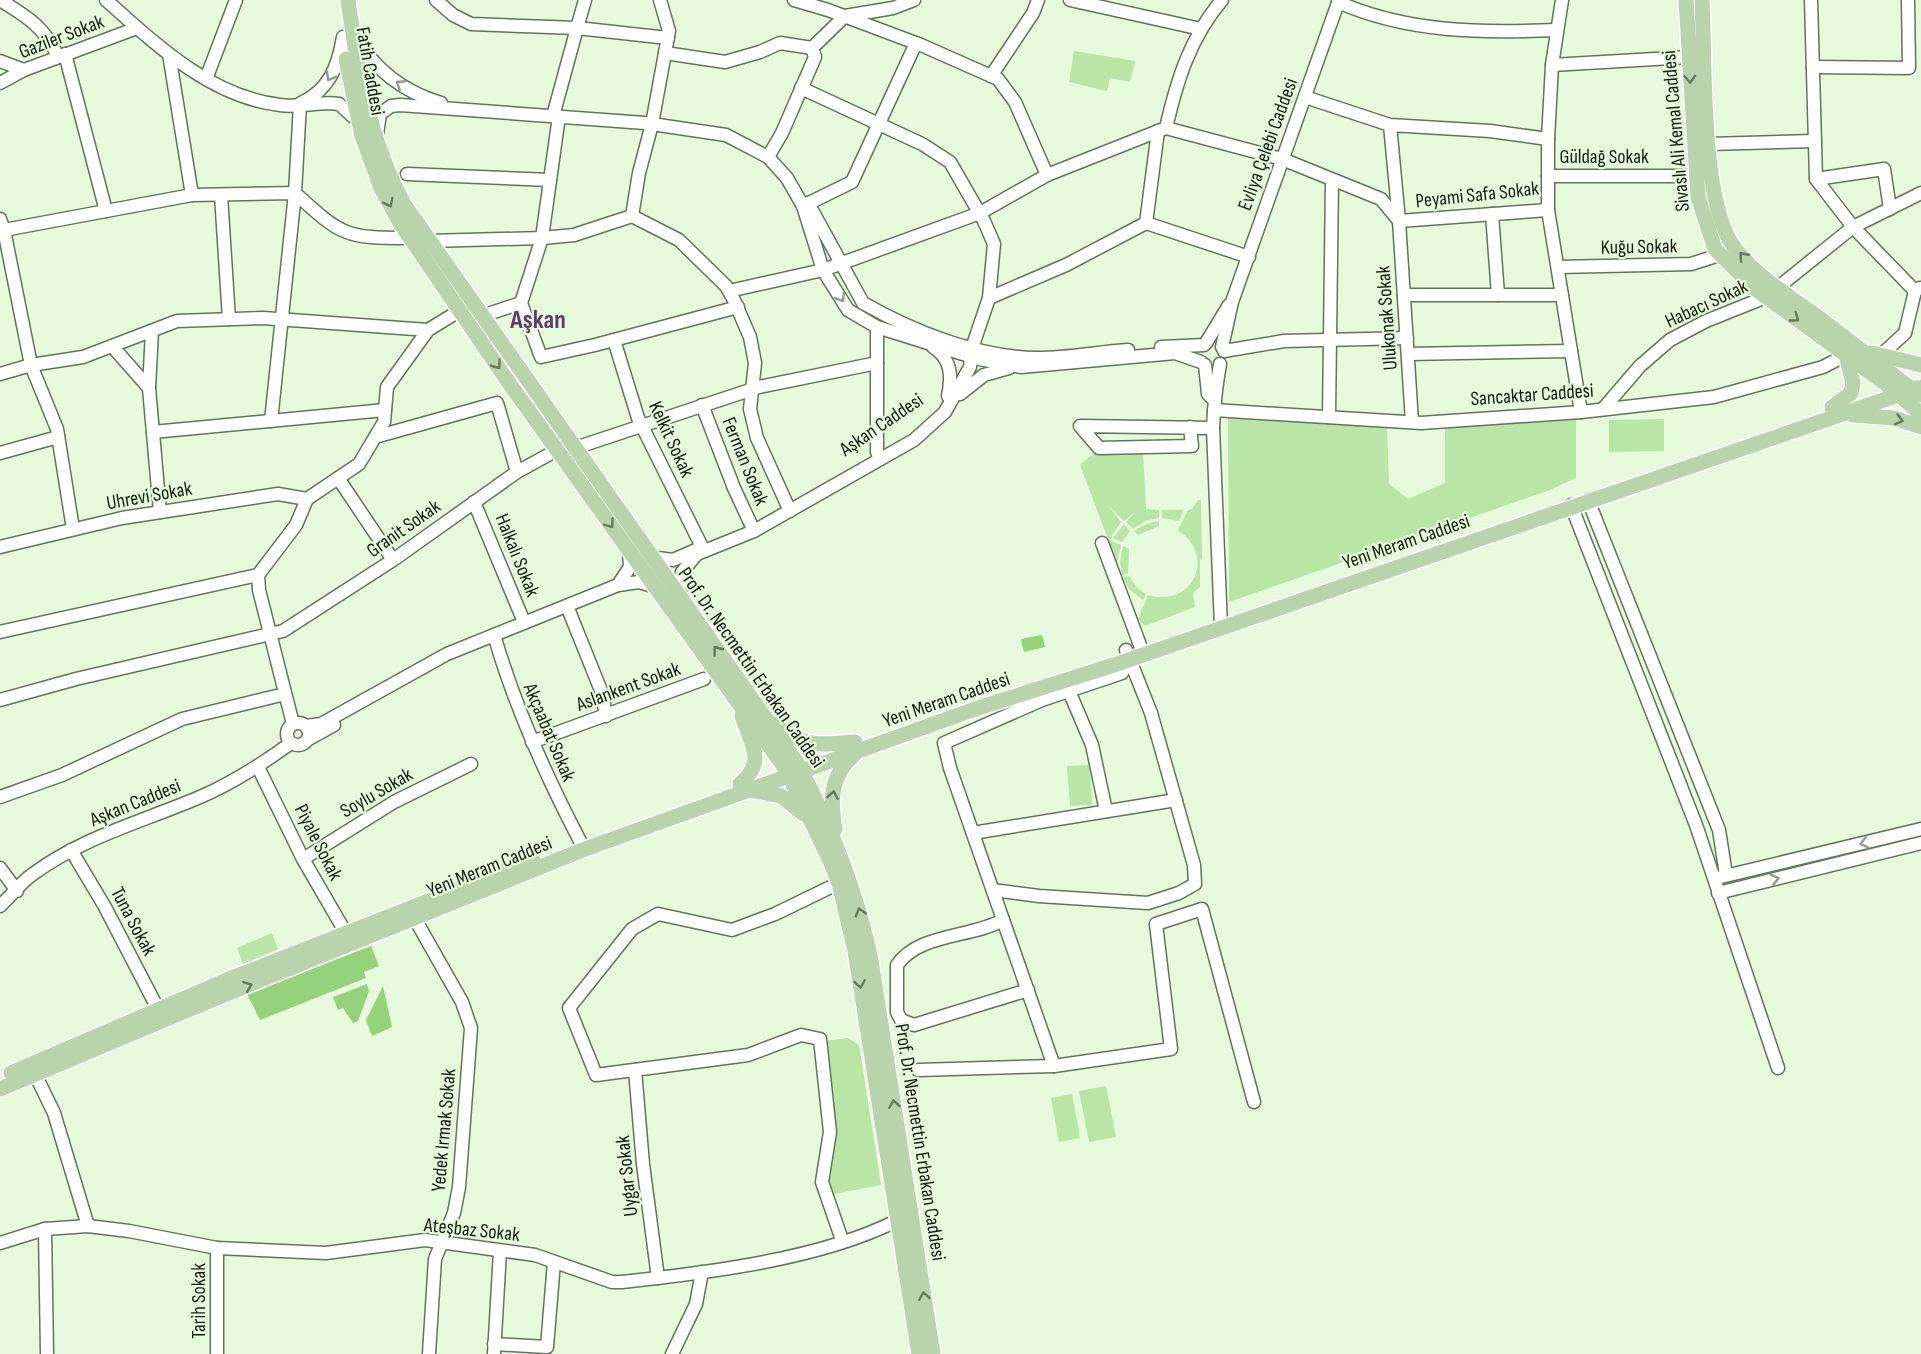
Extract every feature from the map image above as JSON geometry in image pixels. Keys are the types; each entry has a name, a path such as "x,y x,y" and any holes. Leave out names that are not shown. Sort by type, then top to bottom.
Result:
{"main road":[{"name":"Fatih Caddesi","path":"338,0 362,91 372,147"},
{"name":"Fatih Caddesi","path":"348,0 348,35 358,121 372,147"},
{"name":"Sivaslı Ali Kemal Caddesi","path":"1686,0 1696,176 1703,219 1719,255 1853,352 1910,388 1921,414"},
{"name":"Sivaslı Ali Kemal Caddesi","path":"1702,0 1709,144 1718,216 1730,241 1772,292"},
{"name":"Prof. Dr. Necmettin Erbakan Caddesi","path":"372,147 389,205 409,238 739,704 793,770 812,822 839,883 855,951 896,1221 919,1354"},
{"name":"Prof. Dr. Necmettin Erbakan Caddesi","path":"372,147 429,241 763,716 838,847 853,889 870,952 933,1354"},
{"path":"1834,412 1851,393 1853,352 1921,365"},
{"name":"Yeni Meram Caddesi","path":"1221,622 1910,388"},
{"path":"1834,412 1884,417 1921,427"},
{"name":"Yeni Meram Caddesi","path":"0,1089 585,849 793,770 1132,651 1588,500 1834,412"},
{"path":"739,704 756,755 754,770 742,789 781,796 812,822"},
{"path":"763,716 792,737 808,743 857,747"},
{"path":"838,847 832,816 832,792 842,769 857,747"},
{"name":"Yeni Meram Caddesi","path":"0,1078 232,978 580,841 742,789"}],"street":[{"path":"0,0 36,22 62,55 106,211"},
{"path":"106,0 120,6 137,28 169,54 206,79 246,97 280,105 339,104 358,121"},
{"path":"206,79 236,0"},
{"path":"436,0 453,15 471,24 577,28 668,38"},
{"path":"585,0 556,116 542,238 520,303 541,357 738,307"},
{"path":"632,216 669,31 661,0"},
{"path":"794,0 816,3 998,79 1015,102 1047,175"},
{"path":"812,48 845,16 893,8 914,0"},
{"path":"991,76 1033,13 1038,0"},
{"path":"1070,0 1201,29"},
{"path":"1146,223 1162,129 1178,74 1201,29 1222,0"},
{"name":"Peyami Safa Sokak","path":"1396,218 1548,210 1548,139 1552,64 1562,0"},
{"path":"1811,0 1816,178 1853,227 1918,289 1905,333 1880,356"},
{"path":"1813,67 1915,70 1908,0"},
{"path":"1339,1 1367,15 1410,26 1461,31 1557,30"},
{"name":"Evliya Çelebi Caddesi","path":"1223,349 1232,302 1339,1"},
{"name":"Gaziler Sokak","path":"0,82 62,55 137,28"},
{"path":"300,104 322,89 329,81 348,35 373,62 397,82 422,96 453,107"},
{"path":"665,53 725,62 760,52 780,43 812,48"},
{"path":"806,205 852,182 916,43"},
{"path":"768,157 782,133 815,57 812,48"},
{"path":"169,54 192,195"},
{"path":"1552,64 1689,57"},
{"path":"0,61 24,70"},
{"name":"Aşkan Caddesi","path":"650,556 673,560 753,527 935,424 951,399 971,352 989,298 994,244 980,213 950,162 922,144 801,88"},
{"path":"1305,97 1390,124 1490,131 1548,139"},
{"path":"271,421 295,193 300,104"},
{"path":"372,147 378,119 387,108 400,105 453,107 652,124 726,135 768,157 788,178 863,303 971,352 1038,358 1215,343 1223,349 1284,341 1407,338"},
{"name":"Ulukonak Sokak","path":"1390,124 1412,422"},
{"path":"729,291 823,270 980,213 1047,175 1162,129 1282,159 1381,199 1396,218"},
{"path":"1709,144 1814,141"},
{"path":"1816,178 1884,169 1890,209"},
{"path":"407,174 550,180"},
{"name":"Güldağ Sokak","path":"1548,176 1696,176"},
{"path":"1329,417 1332,180"},
{"path":"73,529 58,437 31,365 2,224 106,211 192,195 295,193 339,231 365,237 409,238"},
{"name":"Habacı Sokak","path":"1603,409 1640,366 1670,340 1706,321 1772,292 1853,227 1921,193"},
{"path":"221,195 229,319"},
{"path":"806,205 823,270 848,310 877,327 927,343 971,352 1021,367"},
{"path":"1548,210 1581,412"},
{"path":"1492,214 1498,295"},
{"path":"429,241 573,235 632,216 679,240 729,291 738,307 750,337 755,363 754,389 750,409 757,438 788,507"},
{"path":"989,298 1066,264 1146,223 1249,257"},
{"name":"Kuğu Sokak","path":"1558,267 1691,264 1719,255"},
{"path":"1404,295 1562,295"},
{"name":"Evliya Çelebi Caddesi","path":"1205,344 1232,302"},
{"path":"482,316 520,303"},
{"path":"0,632 258,575 297,525 307,499 359,464 384,422 387,387 428,330 459,311"},
{"path":"0,374 31,365 83,357 177,321 280,319 428,330"},
{"path":"877,327 879,455"},
{"path":"152,331 149,388 160,512"},
{"name":"Kelkit Sokak","path":"614,340 642,424 703,549"},
{"path":"927,343 941,352 949,364 951,399"},
{"path":"1205,344 1199,352 1208,394 1214,405"},
{"path":"112,346 149,388"},
{"path":"951,399 984,375 998,369 1174,353 1214,367 1224,359 1223,349"},
{"path":"1408,354 1571,351"},
{"name":"Sancaktar Caddesi","path":"1214,405 1329,417 1412,422 1581,412 1714,397 1823,367 1853,352"},
{"path":"575,448 642,424 754,389 877,363"},
{"path":"1220,364 1213,428 1221,622"},
{"path":"375,437 497,403 517,472"},
{"name":"Ferman Sokak","path":"702,405 753,527"},
{"path":"153,432 385,410"},
{"path":"1190,427 1192,446 1099,448 1080,426 1190,427 1213,428"},
{"path":"0,453 58,437"},
{"name":"Granit Sokak","path":"0,700 76,679 271,635 302,621 517,472 557,450"},
{"path":"338,478 393,560"},
{"name":"Uhrevi Sokak","path":"0,547 73,529 160,512 278,494 307,499"},
{"path":"1588,500 1719,831 1726,875"},
{"name":"Halkalı Sokak","path":"474,502 524,622"},
{"path":"1571,505 1696,825 1778,1068"},
{"path":"993,890 1039,896 1148,903 1179,893 1195,884 1194,865 1102,543"},
{"name":"Aşkan Caddesi","path":"683,605 679,587 682,572 703,549"},
{"path":"618,585 630,567 629,550"},
{"path":"258,575 259,590 285,694 300,725 309,733 307,740"},
{"path":"461,650 447,654 321,724 300,725 286,733 291,743 302,745 461,650 524,622 618,585 639,582 656,587"},
{"path":"567,606 602,693 606,716"},
{"name":"Akçaabat Sokak","path":"494,635 506,677 544,773 580,841"},
{"path":"1054,1066 944,743 1042,700 1122,673 1132,651"},
{"name":"Aslankent Sokak","path":"532,742 704,679"},
{"path":"1069,691 1092,745 1106,810"},
{"path":"0,798 62,774 182,719 285,694"},
{"name":"Aşkan Caddesi","path":"0,906 31,874 71,850 134,822 203,796 258,767 291,743"},
{"name":"Soylu Sokak","path":"303,859 394,802 471,764"},
{"name":"Piyale Sokak","path":"258,767 303,859 346,935"},
{"path":"973,833 1176,800"},
{"path":"1713,879 1921,829"},
{"path":"1718,893 1921,843"},
{"name":"Tuna Sokak","path":"71,850 105,907 159,1011"},
{"path":"0,868 17,891"},
{"path":"839,883 775,914 732,930 657,914 632,929 569,1008 596,1075 748,1055 801,1035 820,1039 830,1132 822,1182 842,1240"},
{"path":"918,1070 1054,1066 1171,1049 1156,924 1202,909 1254,1102"},
{"name":"Yedek Irmak Sokak","path":"415,918 450,980 470,1022 458,1194 451,1222 440,1242 435,1259 429,1354"},
{"path":"1003,920 991,926 921,947 901,960 897,965 897,1012 901,1020 914,1025 1028,990"},
{"name":"Uygar Sokak","path":"635,1070 643,1164 657,1278"},
{"path":"35,1074 54,1113 88,1227"},
{"name":"Ateşbaz Sokak","path":"0,1243 45,1229 88,1227 129,1231 217,1248 326,1253 425,1240 535,1255 612,1282 702,1272 795,1254 896,1221"},
{"path":"45,1229 47,1354"},
{"name":"Tarih Sokak","path":"217,1248 218,1354"},
{"path":"500,1251 494,1349 548,1350 554,1262"},
{"path":"672,1354 696,1304 702,1272"}],"shaded area":[{"path":"1074,51 1135,61 1130,82 1110,78 1107,91 1069,82"},
{"path":"1228,417 1387,427 1389,484 1408,499 1445,483 1445,427 1576,417 1576,478 1550,490 1229,602"},
{"path":"1664,419 1664,451 1609,452 1609,420"},
{"path":"1097,451 1143,451 1146,509 1159,510 1159,518 1145,521 1133,529 1126,522 1135,512 1124,521 1109,506 1121,522 1109,540 1121,545 1117,563 1080,465"},
{"path":"1198,500 1201,500 1202,559 1200,560 1200,587 1193,593 1195,607 1145,626 1138,619 1148,595 1164,597 1177,594 1188,587 1194,577 1198,565 1196,553 1190,541 1178,530 1188,510 1192,509"},
{"path":"1162,510 1184,510 1179,521 1162,518"},
{"path":"1159,521 1159,526 1138,535 1134,531 1146,524"},
{"path":"1124,524 1130,531 1122,542 1113,538"},
{"path":"1123,546 1129,549 1128,573 1122,576 1120,562"},
{"path":"1129,576 1138,589 1146,594 1143,600 1129,589 1123,578"},
{"path":"1042,635 1045,647 1024,652 1021,639"},
{"path":"1090,765 1092,805 1070,806 1067,766"},
{"path":"272,933 278,949 243,964 237,948"},
{"path":"371,946 379,966 364,972 366,978 260,1020 247,994"},
{"path":"367,984 369,991 358,1021 353,1023 343,1008 338,1010 333,997"},
{"path":"383,986 392,1027 372,1036 366,1020"},
{"path":"848,1038 859,1045 881,1185 834,1194 827,1183 835,1146 824,1046 825,1041"},
{"path":"1106,1086 1116,1137 1089,1142 1079,1091"},
{"path":"1072,1094 1080,1138 1059,1142 1051,1098"}],"district":[{"name":"Aşkan","path":"538,319"}]}
